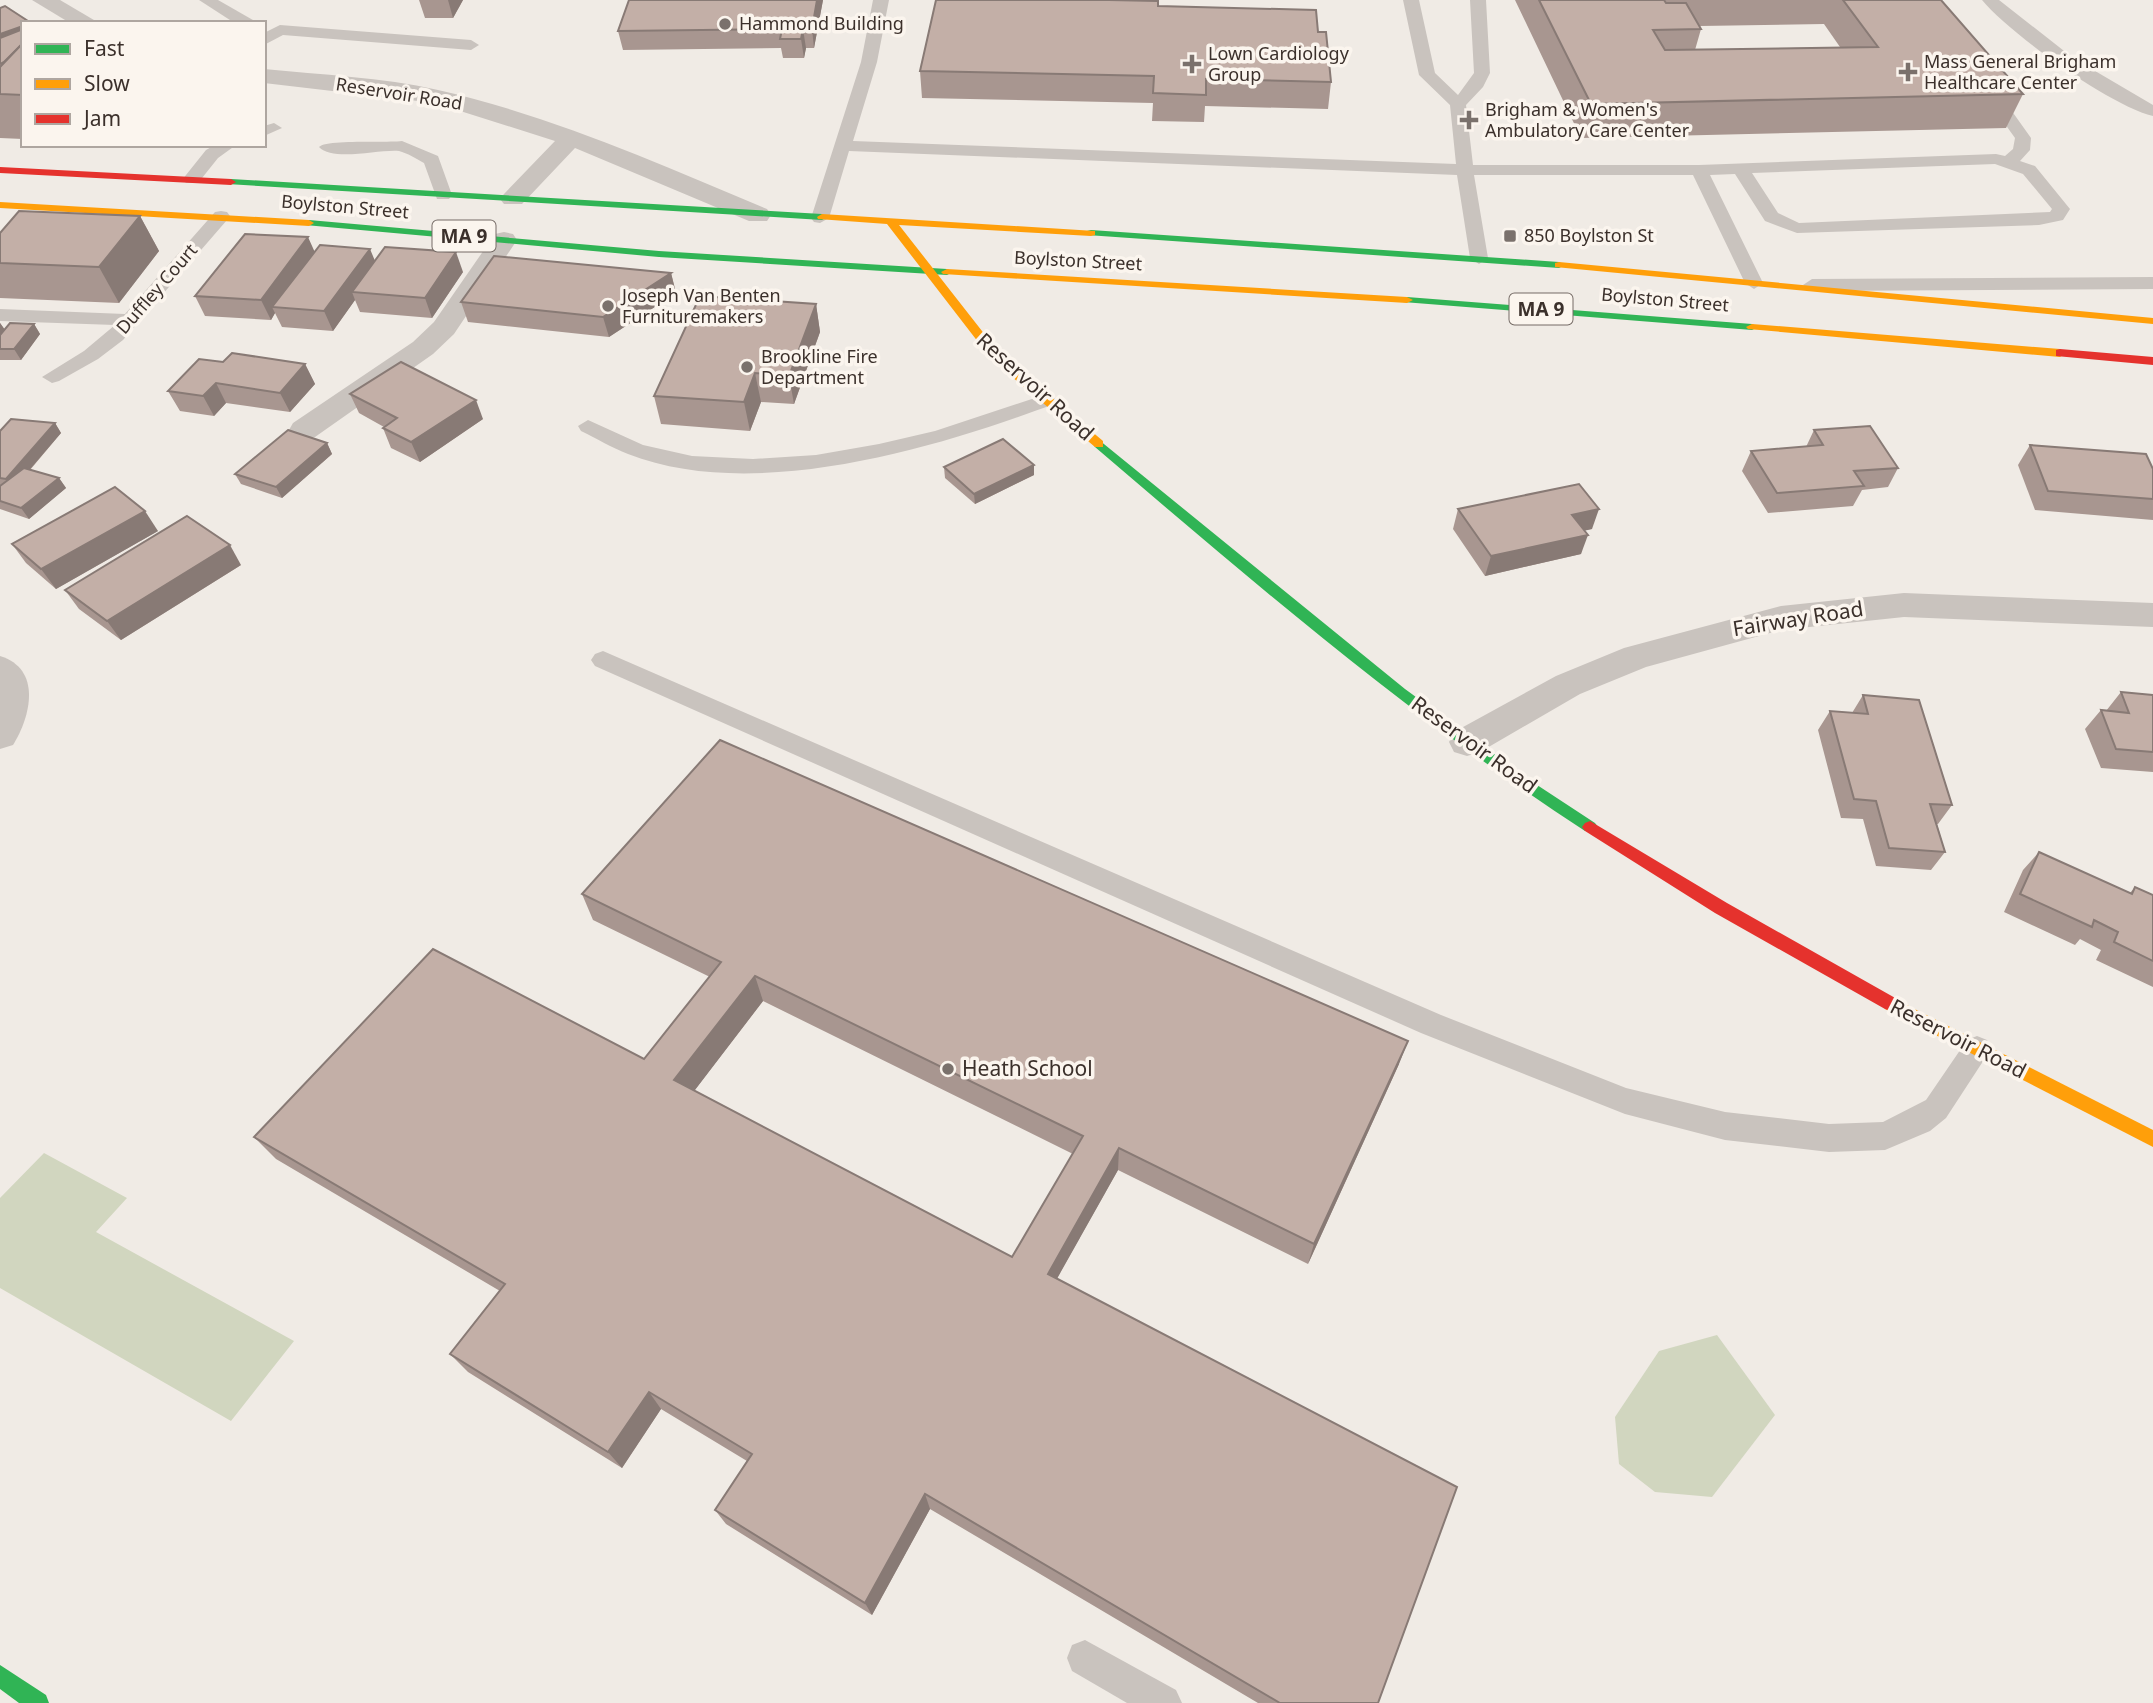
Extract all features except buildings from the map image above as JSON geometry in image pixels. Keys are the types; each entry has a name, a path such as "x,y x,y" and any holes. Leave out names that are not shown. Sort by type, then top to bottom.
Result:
{"main road":[{"name":"Boylston Street","path":"0,170 192,179 1479,258 2153,321"},
{"name":"Boylston Street","path":"0,205 221,216 668,255 1485,305 2153,361"},
{"name":"Reservoir Road","path":"891,222 989,350 1288,603 1467,742 1573,816 1721,908 1977,1049 2153,1139"},
{"path":"0,1676 38,1703"}],"street":[{"path":"43,0 84,21"},
{"name":"Reservoir Road","path":"266,76 430,95 471,105 571,138 758,215"},
{"path":"513,199 571,138"},
{"path":"304,430 423,348 444,328 504,240"},
{"name":"Fairway Road","path":"1467,742 1567,685 1636,657 1781,618 1904,605 2153,615"},
{"path":"0,669 12,687 14,696 11,717 0,735"}],"lane":[{"path":"207,0 244,21"},
{"path":"820,218 869,62 881,0"},
{"path":"1411,0 1425,71 1458,104 1479,258"},
{"path":"1458,104 1477,84 1482,74 1478,0"},
{"path":"1990,0 2033,37 2071,63 2153,111"},
{"path":"272,28 471,45"},
{"path":"1981,80 2021,132 2021,150 2010,161"},
{"path":"339,131 378,134 432,160 443,195"},
{"path":"327,146 373,149 402,146"},
{"path":"841,146 1465,170 1699,170 1740,168 1988,158 2010,161 2029,170 2061,209 2057,216 2039,220 1791,227 1771,217 1740,168"},
{"path":"192,179 212,153 224,147"},
{"path":"1699,170 1754,283"},
{"name":"Duffley Court","path":"52,377 91,355 132,320 221,216"},
{"path":"1784,286 2153,283"},
{"path":"0,315 132,320"},
{"path":"589,426 627,448 660,458 707,464 761,465 825,460 883,450 958,431 1047,400"},
{"path":"603,660 1431,1024 1625,1101 1725,1126 1829,1138 1885,1136 1901,1131 1936,1109 1977,1049"},
{"path":"1085,1658 1163,1703"}],"green space":[{"path":"44,1153 127,1198 96,1232 294,1341 231,1421 0,1288 0,1198"},
{"path":"1717,1335 1775,1415 1712,1497 1655,1492 1619,1464 1615,1417 1659,1351"}],"traffic: fast":[{"path":"231,182 822,217"},
{"path":"309,223 659,254 947,272"},
{"path":"1091,233 1559,265"},
{"path":"1407,300 1752,327"},
{"path":"1099,444 1277,594 1400,693 1462,740 1590,827"},
{"path":"0,1676 38,1703"}],"traffic: slow":[{"path":"0,205 309,223"},
{"path":"822,217 1091,233"},
{"path":"891,222 996,357 1099,444"},
{"path":"1559,265 2153,321"},
{"path":"947,272 1407,300"},
{"path":"1752,327 2060,353"},
{"path":"1891,1004 2153,1139"}],"traffic: jam":[{"path":"0,170 231,182"},
{"path":"2060,353 2153,361"},
{"path":"1590,827 1721,908 1891,1004"}],"place":[{"name":"Hammond Building","path":"725,24"},
{"name":"Lown Cardiology Group","path":"1192,64"},
{"name":"Mass General Brigham Healthcare Center","path":"1908,72"},
{"name":"Brigham & Women's Ambulatory Care Center","path":"1469,120"},
{"name":"850 Boylston St","path":"1510,236"},
{"name":"Joseph Van Benten Furnituremakers","path":"608,306"},
{"name":"Brookline Fire Department","path":"747,367"},
{"name":"Heath School","path":"948,1069"}]}
